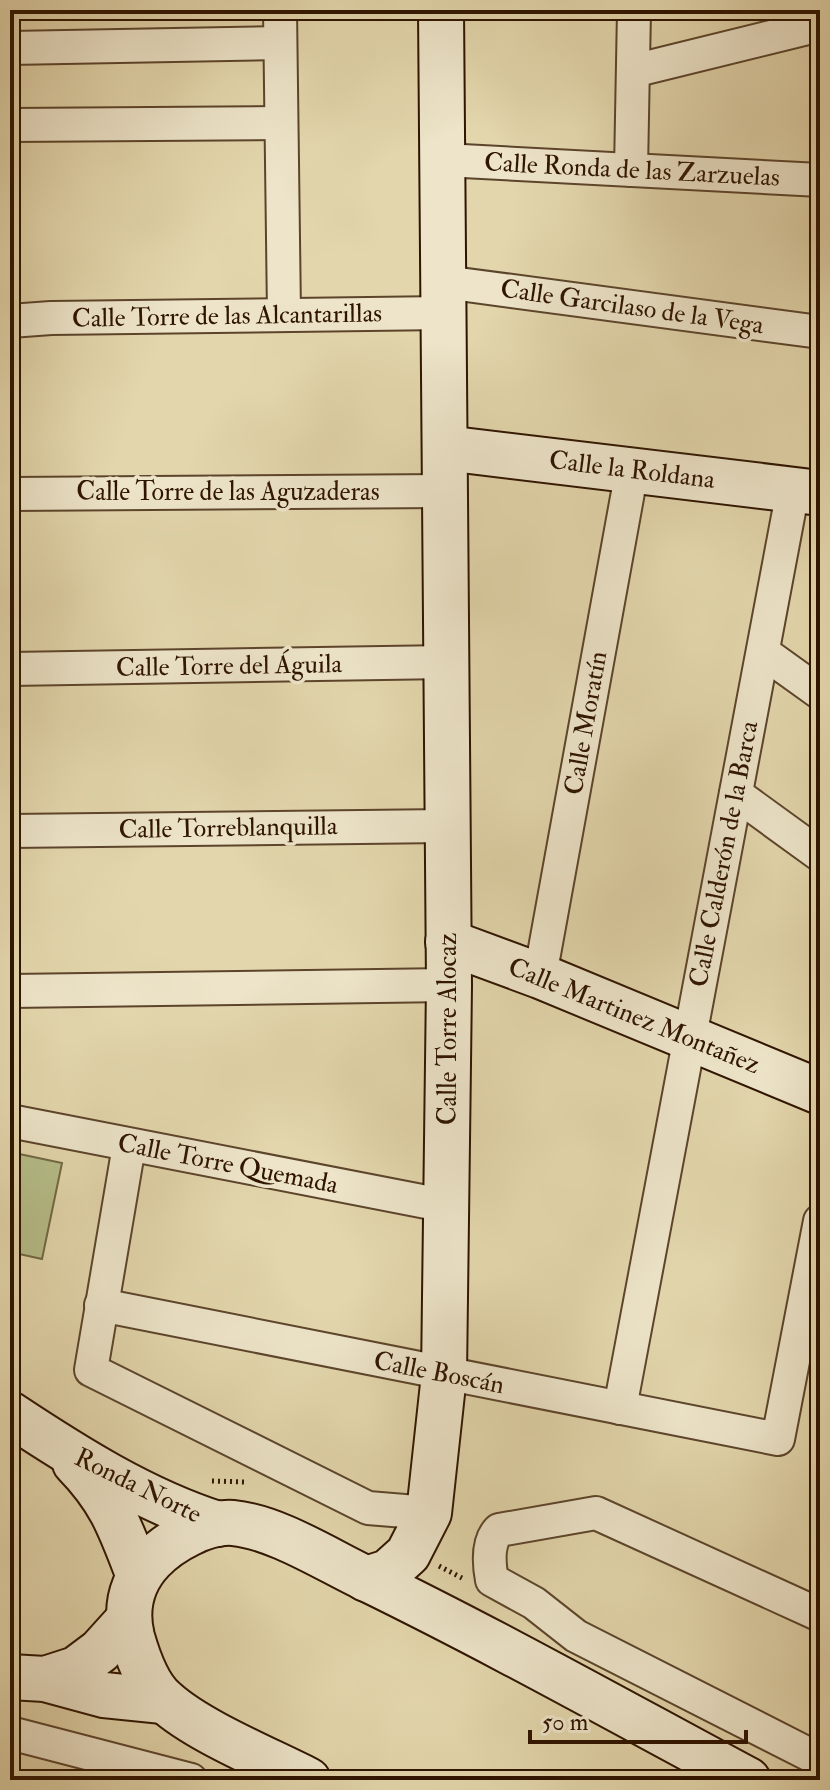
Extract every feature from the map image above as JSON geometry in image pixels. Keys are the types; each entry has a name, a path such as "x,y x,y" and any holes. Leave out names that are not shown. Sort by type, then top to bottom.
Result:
{"street":[{"path":"280,10 284,314"},
{"path":"441,10 444,160"},
{"name":"Calle Ronda de las Zarzuelas","path":"444,160 467,140 473,122 471,10"},
{"path":"631,170 634,10"},
{"path":"633,71 820,25"},
{"path":"10,48 280,43"},
{"path":"10,125 281,123"},
{"name":"Calle Ronda de las Zarzuelas","path":"444,160 820,180"},
{"name":"Calle Torre Alocaz","path":"366,1579 388,1572 408,1554 429,1513 444,1375 449,985 444,160"},
{"name":"Calle Torre de las Alcantarillas","path":"10,321 284,314 444,297"},
{"name":"Calle Garcilaso de la Vega","path":"444,297 820,332"},
{"name":"Calle la Roldana","path":"445,448 807,491"},
{"name":"Calle Moratín","path":"540,976 632,470"},
{"name":"Calle Torre de las Aguzaderas","path":"10,494 445,491"},
{"name":"Calle Calderón de la Barca","path":"620,1408 763,652 807,491"},
{"path":"763,652 820,693"},
{"name":"Calle Torre del Águila","path":"10,669 448,662"},
{"path":"736,794 820,855"},
{"name":"Calle Torreblanquilla","path":"10,831 446,826"},
{"name":"Calle Martinez Montañez","path":"448,942 540,976 820,1092"},
{"path":"10,991 449,985"},
{"name":"Calle Torre Quemada","path":"10,1121 447,1206"},
{"path":"129,1146 91,1370 368,1508 429,1513 430,1568 471,1631"},
{"name":"Calle Boscán","path":"101,1305 778,1439 820,1221"},
{"name":"Ronda Norte","path":"10,1414 60,1447 173,1508 218,1524 233,1523 290,1542 471,1631 748,1780"},
{"name":"Ronda Norte","path":"60,1447 98,1487 116,1518 138,1574"},
{"path":"820,1615 596,1513 499,1530 494,1535 489,1563 492,1580 534,1603 576,1636 820,1760"},
{"path":"163,1701 136,1653 128,1620 138,1574 158,1553 181,1537 218,1524"},
{"path":"27,1678 76,1669 100,1651 128,1620"},
{"path":"27,1678 104,1695 163,1701 201,1725 308,1780"},
{"path":"10,1733 191,1780"}],"green space":[{"path":"10,1152 62,1163 42,1259 10,1252"}]}
